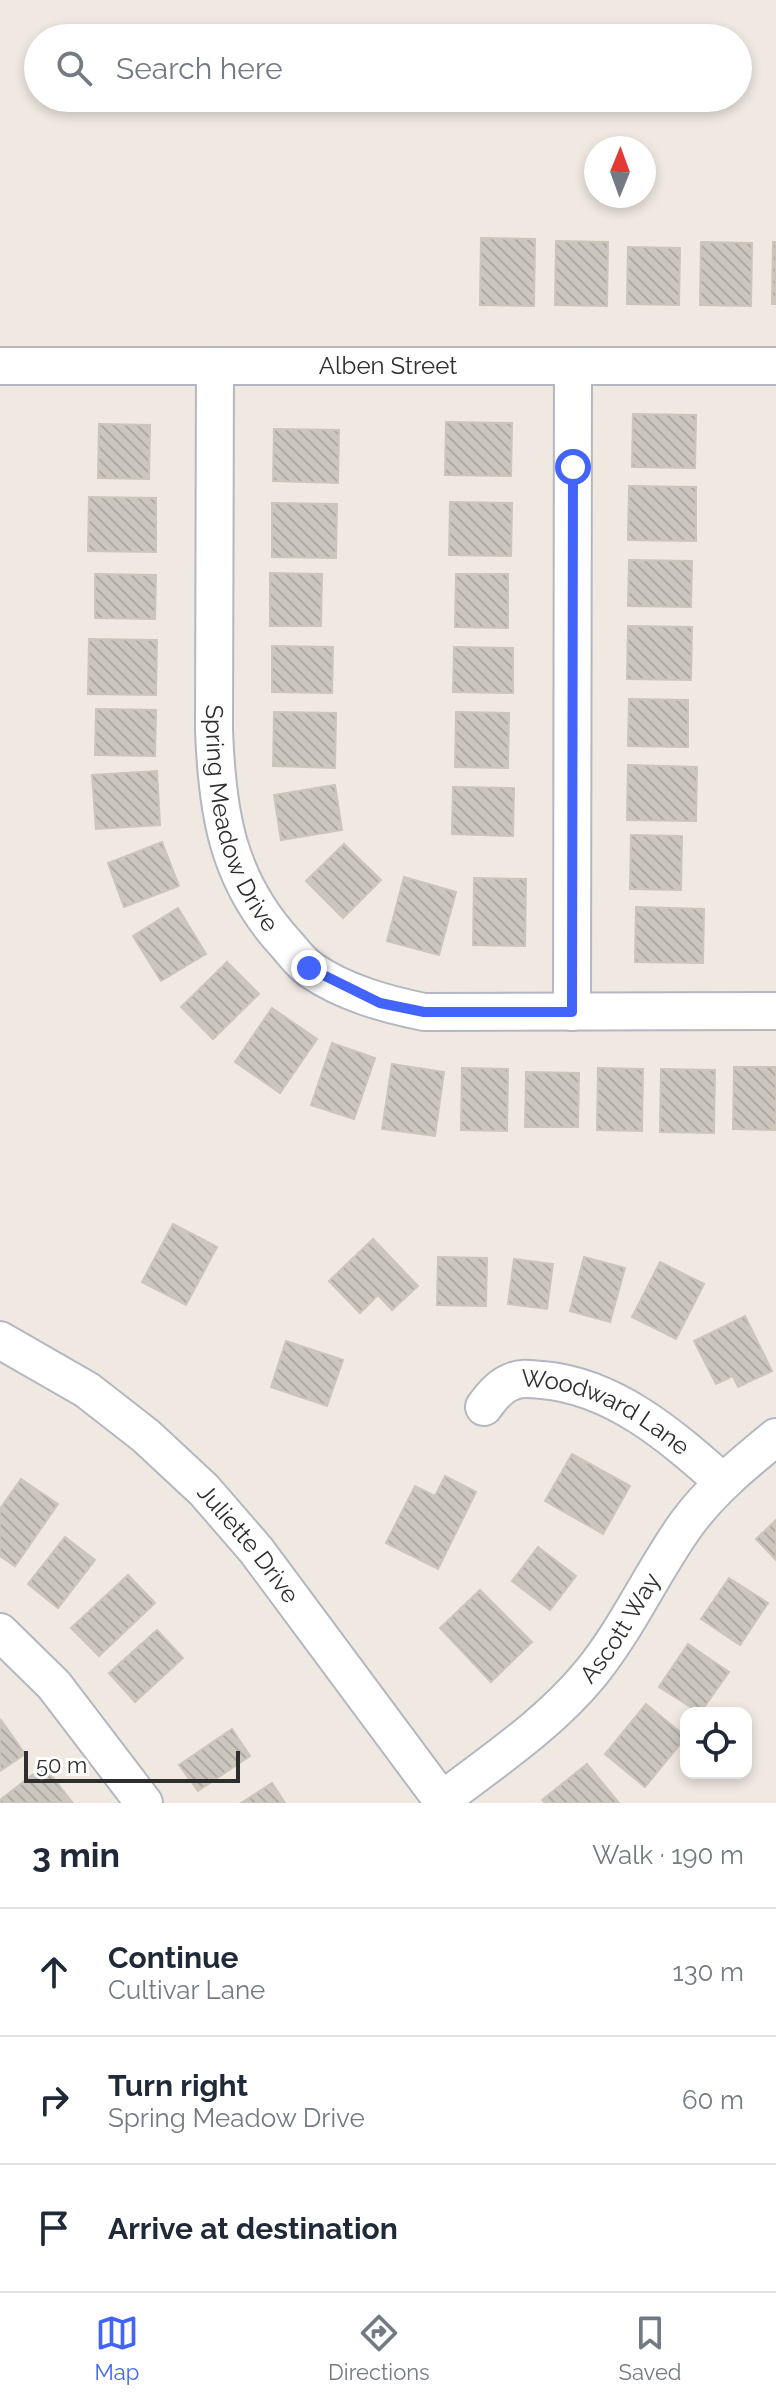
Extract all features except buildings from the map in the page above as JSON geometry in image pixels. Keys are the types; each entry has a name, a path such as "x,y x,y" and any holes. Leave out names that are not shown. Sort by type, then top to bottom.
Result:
{"street":[{"name":"Alben Street","path":"0,366 776,366"},
{"name":"Spring Meadow Drive","path":"215,367 216,783 223,828 233,860 254,904 277,934 309,968 380,1003 424,1012 776,1011"},
{"path":"572,1012 573,367"},
{"name":"Juliette Drive","path":"0,1340 87,1390 146,1436 204,1490 256,1550 443,1802"},
{"name":"Woodward Lane","path":"484,1407 508,1382 522,1378 557,1381 604,1397 635,1413 675,1439 723,1482"},
{"name":"Ascott Way","path":"443,1802 523,1738 590,1675 687,1523 723,1482 776,1437"},
{"path":"0,1632 54,1685 144,1803"}],"route":[{"path":"309,968 380,1003 424,1012 572,1012 573,467"}]}
